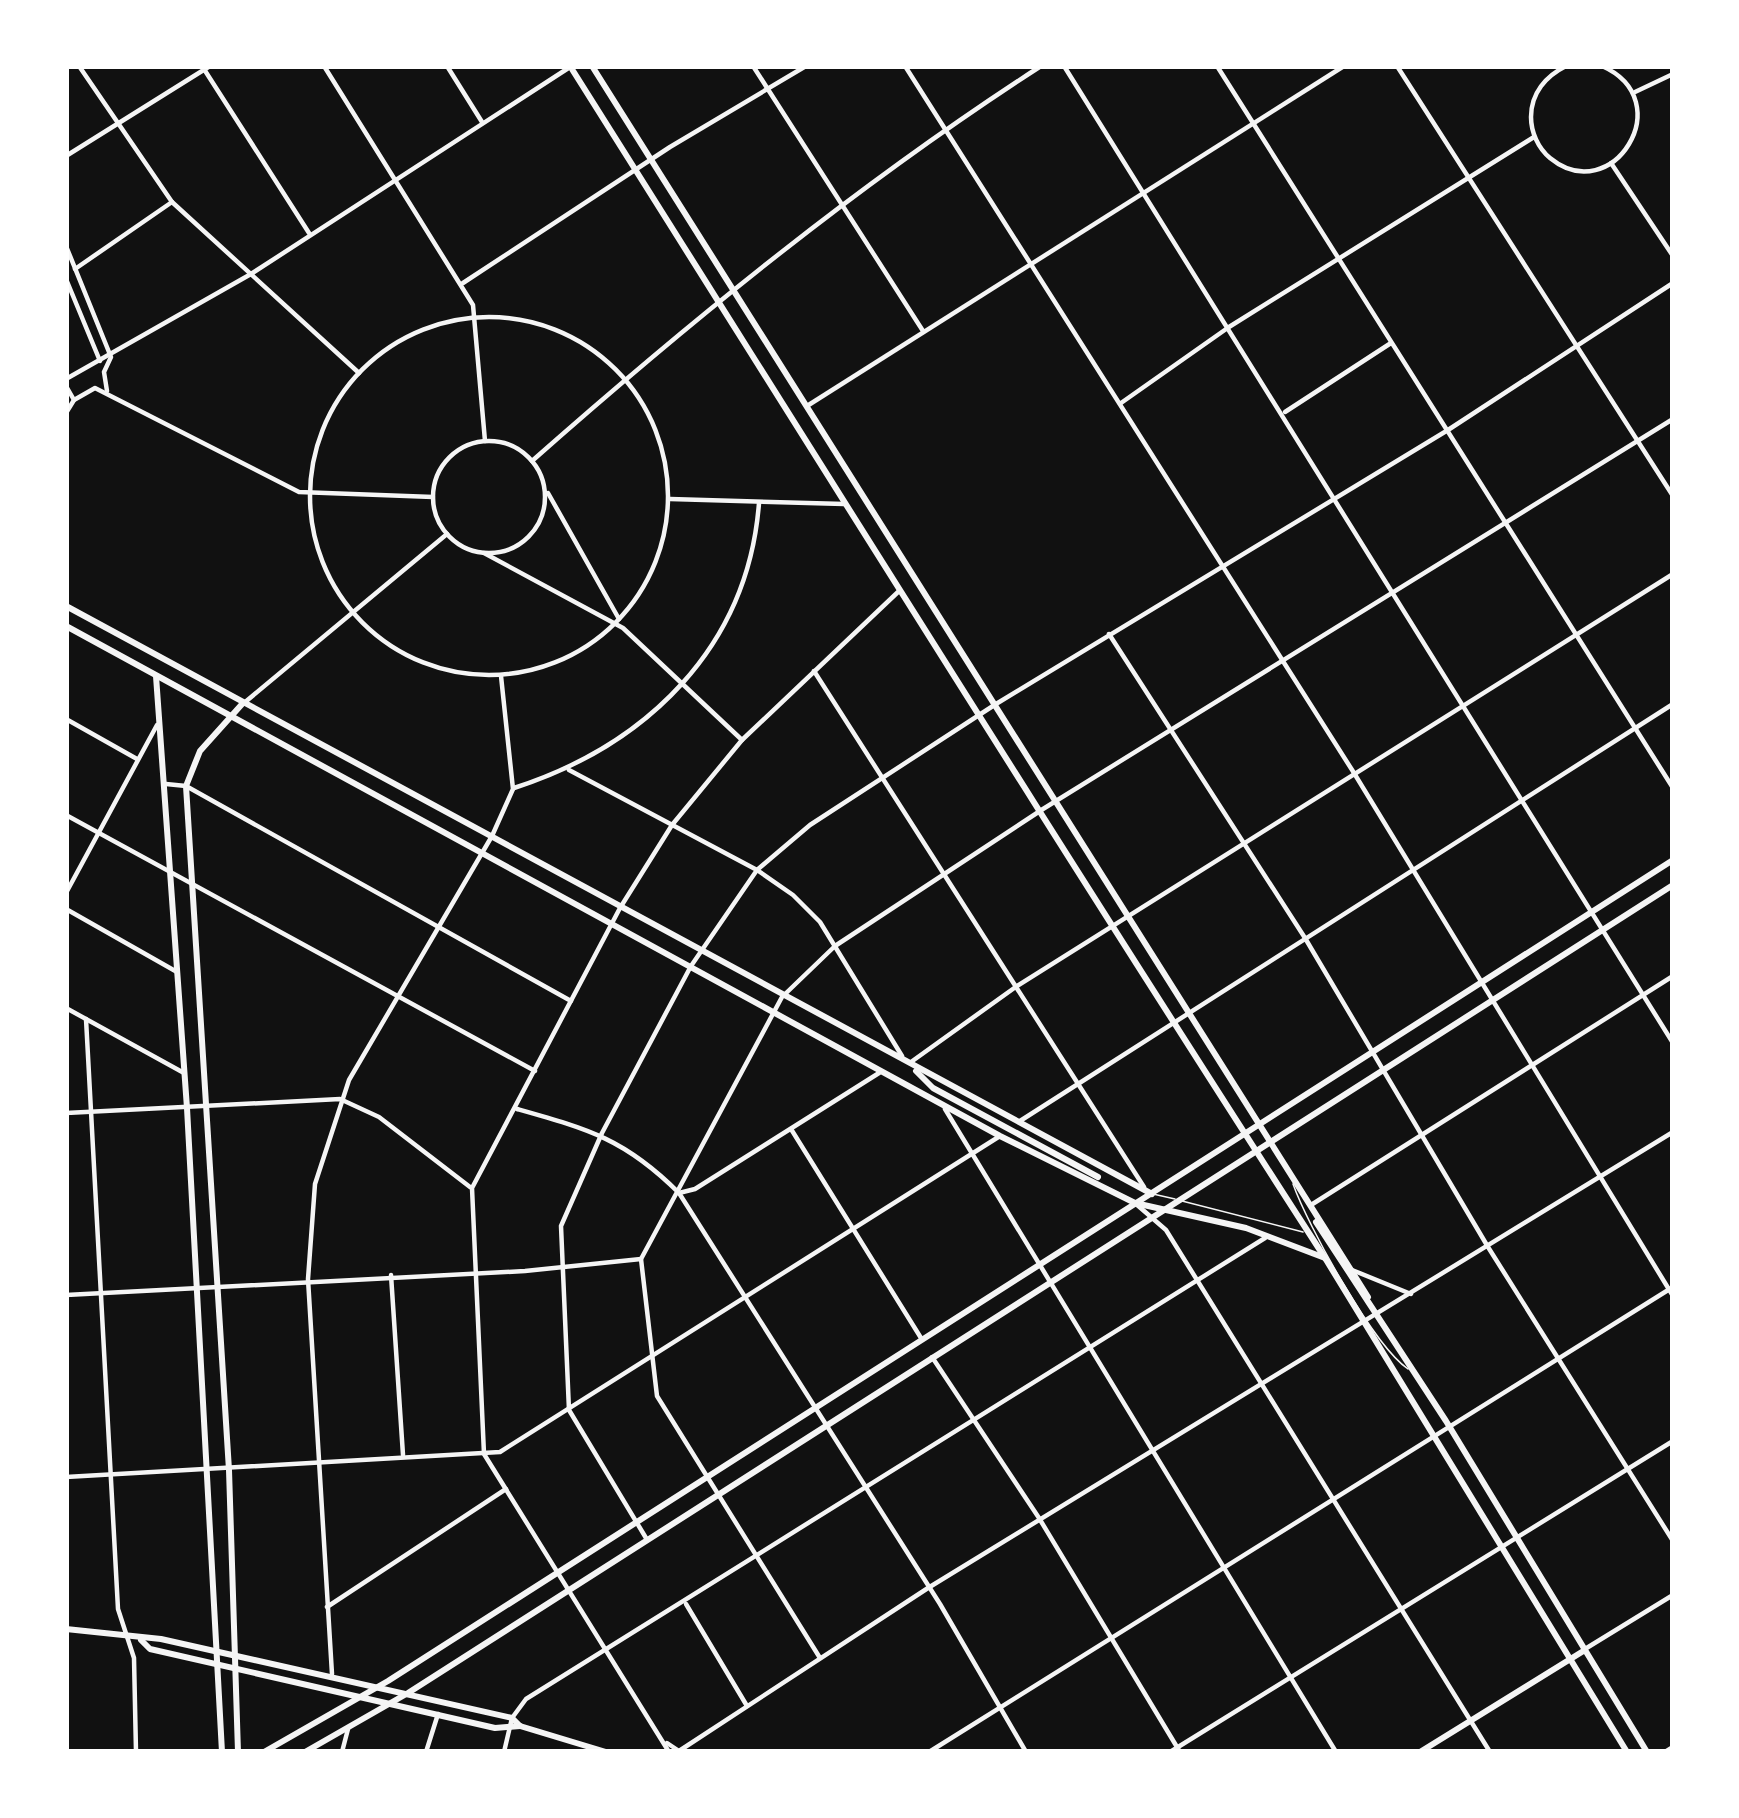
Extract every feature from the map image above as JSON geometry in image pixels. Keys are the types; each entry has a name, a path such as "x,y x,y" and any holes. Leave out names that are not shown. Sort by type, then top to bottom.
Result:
{"main road":[{"path":"571,66 898,592 1043,809 1367,1323 1627,1752"},
{"path":"592,66 1263,1123 1647,1752"},
{"path":"66,607 1149,1193"},
{"path":"66,626 1000,1136 1135,1203 1272,1236 1325,1258"},
{"path":"156,676 187,1108 222,1752"},
{"path":"238,1752 229,1470 186,786 200,751 243,703"},
{"path":"264,1752 380,1686 1673,860"},
{"path":"305,1752 408,1693 1673,885"},
{"path":"906,1063 933,1088 1099,1177"},
{"path":"1316,1222 1368,1310 1379,1316"},
{"path":"66,1628 141,1640 152,1636 332,1674 512,1718 520,1726 601,1751"},
{"path":"141,1640 149,1649 510,1730 520,1726"},
{"path":"1420,1752 1585,1649"}],"street":[{"path":"79,66 172,202 359,373"},
{"path":"325,66 463,283 474,317 485,441"},
{"path":"447,66 484,124"},
{"path":"74,400 66,383 251,274 571,66"},
{"path":"753,66 923,331"},
{"path":"463,283 636,169 806,66"},
{"path":"905,66 1354,773 1672,1291 929,1752"},
{"path":"532,461 719,299 945,130 1041,66"},
{"path":"1064,66 1673,1043"},
{"path":"1217,66 1673,788"},
{"path":"807,406 1344,66"},
{"path":"1397,66 1673,496"},
{"path":"1566,66 1552,69 1533,102 1534,137 1553,161 1567,168 1597,169 1611,163 1633,140 1637,109 1633,93 1602,66"},
{"path":"66,156 206,67 310,234"},
{"path":"1633,93 1673,74"},
{"path":"1119,404 1229,327 1534,137"},
{"path":"1611,163 1673,256"},
{"path":"76,269 172,202"},
{"path":"66,246 111,357 103,380 108,392"},
{"path":"66,279 100,361"},
{"path":"646,1538 569,1410 561,1226 602,1133 691,966 757,870 793,837 996,704 1448,430 1673,283"},
{"path":"474,317 525,321 572,337 625,379 657,435 668,499 662,543 645,583 617,622 562,660 500,676 466,675 418,661 374,635 350,611 324,568 310,494 328,417 359,373 392,345 432,326 474,317"},
{"path":"1283,413 1391,343"},
{"path":"66,413 87,389 108,392 310,494 434,496"},
{"path":"820,1658 657,1396 649,1362 641,1259 782,997 835,946 1043,809 1283,665 1673,419"},
{"path":"617,622 447,534 434,496 436,480 454,453 485,441 511,445 532,461 617,622 742,740"},
{"path":"484,553 501,552 530,536 540,522 545,488"},
{"path":"668,499 844,504"},
{"path":"513,789 568,770 683,683 717,642 746,586 759,503"},
{"path":"243,703 447,534"},
{"path":"568,770 757,870 793,895 835,946 897,1040 906,1063 1016,986 1673,574"},
{"path":"669,1752 484,1454 472,1188 620,908 672,825 742,740 898,592"},
{"path":"1108,633 1305,938 1488,1247 1673,1541"},
{"path":"814,671 1149,1193"},
{"path":"332,1674 308,1279 315,1184 340,1099 394,996 492,836 513,789 500,676"},
{"path":"1016,1124 1673,704"},
{"path":"66,719 137,759"},
{"path":"66,893 160,720"},
{"path":"164,785 186,786 572,1001"},
{"path":"66,815 535,1071"},
{"path":"66,909 177,972"},
{"path":"1311,1205 1673,976"},
{"path":"66,1008 184,1073"},
{"path":"86,1019 118,1609 134,1658 136,1752"},
{"path":"679,1193 695,1190 881,1071"},
{"path":"66,1113 340,1099 379,1117 472,1188"},
{"path":"943,1104 1336,1752"},
{"path":"517,1109 602,1133 655,1168 679,1193 867,1489 1026,1752"},
{"path":"790,1129 921,1339"},
{"path":"663,1738 679,1751 928,1588 1673,1132"},
{"path":"66,1477 500,1452 1000,1136"},
{"path":"686,1178 695,1190"},
{"path":"1135,1203 1153,1217 1196,1277 1490,1752"},
{"path":"504,1752 512,1718 526,1699 686,1604 1088,1344 1272,1236"},
{"path":"66,1295 641,1259"},
{"path":"1352,1270 1411,1294"},
{"path":"391,1275 403,1455"},
{"path":"932,1358 1041,1522 1179,1750"},
{"path":"1170,1752 1673,1441"},
{"path":"327,1607 506,1489"},
{"path":"1585,1649 1673,1595"},
{"path":"686,1604 747,1706"},
{"path":"426,1752 438,1714"},
{"path":"342,1752 349,1727"},
{"path":"686,1752 692,1740"},
{"path":"1665,1752 1673,1747"}],"lane":[{"path":"1279,1150 1321,1243 1367,1323 1394,1359 1416,1374"},
{"path":"1149,1193 1310,1234 1321,1243"}]}
